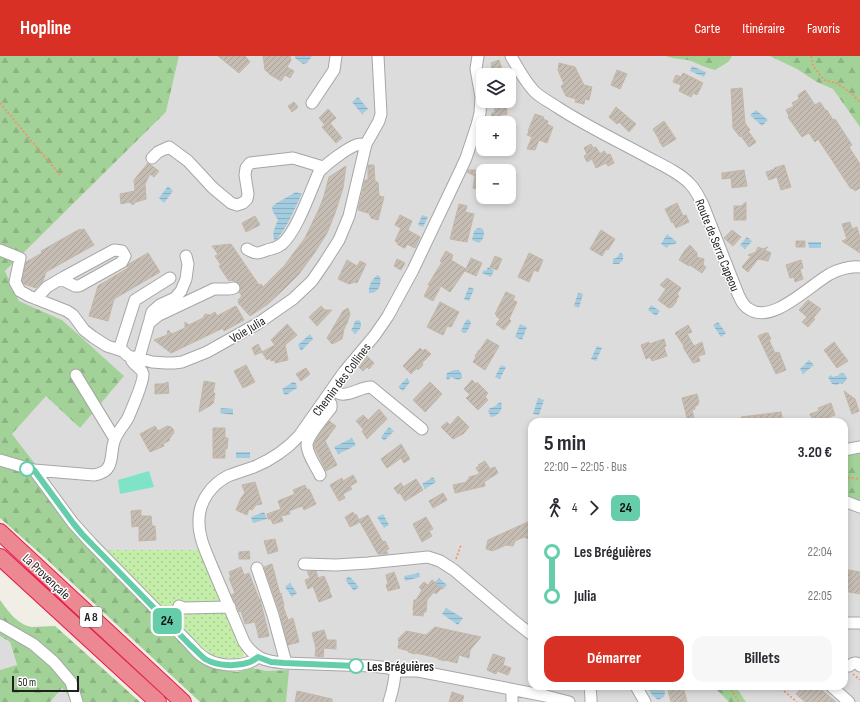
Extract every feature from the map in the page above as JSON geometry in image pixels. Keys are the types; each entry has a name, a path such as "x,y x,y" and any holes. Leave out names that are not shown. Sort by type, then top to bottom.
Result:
{"highway":[{"name":"La Provençale","path":"0,532 183,702"},
{"name":"La Provençale","path":"0,557 158,702"}],"street":[{"path":"312,103 334,70 336,56"},
{"name":"Voie Julia","path":"136,358 152,362 182,362 207,352 257,324 293,299 312,280 339,240 348,216 366,144 376,128 381,114 378,56"},
{"name":"Chemin des Collines","path":"258,657 244,642 200,534 199,520 203,500 208,492 228,476 270,460 290,446 299,436 344,372 375,335 388,316 413,270 466,158 477,125 481,104 476,69 478,56"},
{"name":"Route de Serra Capeou","path":"511,56 534,92 564,112 661,164 683,177 690,184 703,205 738,294 742,302 750,310 756,313 773,311 782,307 838,270 848,267 860,268"},
{"path":"247,249 258,253 282,244 297,222 319,172 323,167 350,148 366,144"},
{"path":"152,158 158,152 169,147 188,161 213,188 230,203 237,205 243,203 247,199 248,194 244,175 246,168 250,163 293,158 323,167"},
{"path":"0,250 20,258 15,282 20,291 67,311 73,315 84,330 93,337 107,346 123,351 127,355 136,358"},
{"path":"36,299 47,287 61,279 114,250 122,251 125,256 122,262 80,286 75,286 61,279"},
{"path":"0,460 34,470 94,475 101,474 106,470 109,466 115,439 128,418 142,382 143,374 132,361 136,358 152,312 160,305 175,298 181,291 186,279 188,264 186,256"},
{"path":"119,350 135,300 170,278"},
{"path":"149,323 159,316 214,289 234,288"},
{"path":"76,375 115,439"},
{"path":"320,475 308,451 307,444 313,432 331,408 329,394 350,393 366,387 371,387 422,429"},
{"path":"848,449 860,447"},
{"path":"34,470 73,523 204,658 222,665 249,663 258,657 271,662 389,668 394,672 395,680 389,702"},
{"path":"848,503 860,507"},
{"path":"304,564 336,565 428,557 440,561 454,570 528,632"},
{"path":"257,568 273,615 286,663"},
{"path":"179,606 183,608 230,607"},
{"path":"848,623 860,623"},
{"path":"0,625 33,644 54,662 71,682 77,702"},
{"path":"848,666 853,663 859,664 859,672"},
{"path":"394,672 408,670 418,671 546,696 569,702"},
{"path":"512,690 512,702"},
{"path":"590,702 592,699 591,690"},
{"path":"638,690 645,702"},
{"path":"834,690 838,696 849,702"}],"path":[{"path":"811,56 813,66 824,80 836,83 850,92 860,102"},
{"path":"0,103 60,175"},
{"path":"848,478 860,479"},
{"path":"454,570 456,557 461,545"},
{"path":"732,690 739,702"},
{"path":"782,690 796,702"}],"shaded area":[{"path":"179,56 860,56 860,702 286,702 288,671 267,671 252,668 200,550 104,550 84,530 12,434 46,395 80,428 62,320 19,301 5,271 166,112"},
{"path":"0,636 10,642 17,666 0,670"},
{"path":"62,688 74,702 50,702"}],"green space":[{"path":"0,56 179,56 166,112 5,271 19,301 62,320 124,376 80,428 46,396 12,434 49,482 66,507 104,550 100,561 180,642 209,665 222,670 237,672 252,668 267,671 289,670 286,702 200,702 0,518"},
{"path":"666,56 732,56 728,62 715,70 688,60"},
{"path":"770,56 860,56 860,127 833,89 817,82 797,69"},
{"path":"860,451 860,501 848,497 848,453"},
{"path":"149,471 154,487 120,494 118,480"},
{"path":"104,550 200,550 243,650 243,657 224,658 211,654 203,648 193,640"},
{"path":"0,600 14,617 27,626 55,626 140,702 74,702 62,688 50,702 0,702 0,670 17,665 10,642 0,636"},
{"path":"717,690 738,690 746,702 729,702"}],"water":[{"path":"295,56 312,56 307,63 303,64 295,58"},
{"path":"692,66 706,72 704,77 690,71"},
{"path":"358,97 368,109 362,114 352,102"},
{"path":"756,110 768,120 762,126 750,115"},
{"path":"168,186 173,191 164,203 159,198"},
{"path":"296,192 302,194 287,225 275,241 273,233 278,220 272,207"},
{"path":"422,215 428,217 423,227 418,225"},
{"path":"478,228 483,229 484,233 483,238 479,243 472,240 474,231"},
{"path":"667,234 677,242 669,245 667,248 661,244"},
{"path":"747,237 752,241 745,249 740,245"},
{"path":"808,242 821,242 821,248 809,248"},
{"path":"620,253 623,254 623,260 619,264 613,264 613,259"},
{"path":"488,267 494,270 491,277 482,273 484,270 486,271"},
{"path":"378,275 380,277 379,288 375,292 369,293 371,283"},
{"path":"469,287 474,289 469,301 464,299"},
{"path":"578,293 583,294 579,308 574,306"},
{"path":"651,305 660,311 656,316 648,310"},
{"path":"468,319 471,322 470,326 466,333 463,333 461,331"},
{"path":"358,320 361,323 361,327 355,334 351,330 355,321"},
{"path":"718,322 726,333 721,337 713,325"},
{"path":"520,324 527,327 522,340 515,337"},
{"path":"310,334 313,339 301,351 298,345"},
{"path":"597,346 602,348 596,361 591,359"},
{"path":"809,360 814,365 803,374 800,369"},
{"path":"501,365 506,367 500,379 495,377"},
{"path":"454,370 459,370 462,378 458,380 451,377 448,380 446,378 447,373"},
{"path":"843,373 847,379 842,384 832,384 828,377 831,375 833,377 838,376 839,374"},
{"path":"407,378 410,382 403,391 398,387"},
{"path":"293,382 296,383 297,388 286,395 284,394 282,389"},
{"path":"538,398 544,400 539,415 533,414"},
{"path":"501,402 502,408 500,412 491,417 488,411 490,408"},
{"path":"221,408 233,409 233,415 220,413"},
{"path":"389,427 394,431 384,441 381,437"},
{"path":"352,438 356,445 338,454 334,447"},
{"path":"236,452 250,452 250,458 236,458"},
{"path":"433,477 436,482 425,489 422,484"},
{"path":"264,512 267,519 253,523 251,517"},
{"path":"383,514 389,525 384,528 377,517"},
{"path":"419,573 420,577 405,581 404,576"},
{"path":"347,577 350,577 359,587 354,591 346,581"},
{"path":"439,578 447,585 443,589 434,583"},
{"path":"290,583 297,593 292,597 285,587"},
{"path":"446,608 463,618 458,625 442,614"},
{"path":"649,690 664,690 665,693 664,697 658,700"}],"building":[{"path":"218,56 245,56 250,62 239,73"},
{"path":"263,56 290,56 291,60 287,67 294,71 290,78 285,75 281,81 269,74 265,70"},
{"path":"499,60 502,68 491,68 491,63"},
{"path":"559,63 575,67 584,85 592,87 589,100 585,99 584,104 575,102 576,99 566,96 561,86 564,84 558,70"},
{"path":"617,70 627,74 620,89 611,85"},
{"path":"683,73 703,83 697,95 693,93 691,97 679,91 681,85 673,82 676,75 681,77"},
{"path":"742,88 745,123 750,130 748,131 756,142 749,147 733,128 731,89"},
{"path":"805,90 815,105 820,102 833,120 835,119 852,145 849,147 860,164 860,188 855,191 852,188 851,189 818,139 815,142 809,133 802,137 788,117 789,116 786,110 794,106 792,103 799,99 798,95"},
{"path":"294,102 298,107 292,112 288,106"},
{"path":"616,107 636,124 629,132 619,122 617,124 609,117"},
{"path":"495,108 506,108 507,114 491,116 492,113 495,113"},
{"path":"328,109 336,118 330,123 342,138 336,143 322,127 325,125 319,118"},
{"path":"535,114 544,117 543,119 548,121 547,124 553,127 547,143 539,140 535,150 527,149 532,137 527,135"},
{"path":"664,121 676,139 663,147 653,129"},
{"path":"591,144 593,148 596,147 600,154 604,151 607,155 610,154 614,163 608,166 606,163 596,168 592,159 587,162 584,156 587,154 584,148"},
{"path":"148,163 159,171 154,177 150,174 145,184 146,199 136,202 133,205 129,202 121,204 120,194 135,191 134,180"},
{"path":"368,165 374,165 375,182 378,182 379,196 384,197 378,220 371,218 369,215 370,213 358,210 365,180 368,180"},
{"path":"784,165 791,187 781,190 777,177 769,180 766,172"},
{"path":"346,166 343,188 335,213 327,233 315,252 299,274 285,288 268,304 250,316 239,304 238,300 242,296 239,292 241,287 236,281 229,281 219,266 221,265 215,256 218,254 212,246 231,244 259,285 261,284 263,287 284,266 305,238 319,209 329,177"},
{"path":"468,170 476,170 476,189 473,188 475,176 467,172"},
{"path":"744,170 747,186 732,188 731,178 722,179 722,173"},
{"path":"746,202 746,220 734,220 734,206 741,206"},
{"path":"677,203 683,216 686,215 689,222 676,228 665,209"},
{"path":"459,204 467,206 465,212 474,214 467,242 450,239"},
{"path":"400,215 412,221 408,230 406,229 420,237 415,248 407,244 404,248 395,241 401,228 395,225"},
{"path":"255,216 260,225 246,232 242,223"},
{"path":"850,222 852,229 857,227 860,238 860,253 842,241 847,239 842,224"},
{"path":"80,229 84,229 94,245 46,272 43,281 36,288 24,284 22,281 26,262 42,253 41,251"},
{"path":"601,230 615,239 602,256 590,249"},
{"path":"732,230 741,237 733,246 724,238"},
{"path":"796,241 805,241 805,247 796,247"},
{"path":"690,245 697,253 697,257 704,259 703,265 706,267 702,273 679,260"},
{"path":"758,247 763,249 768,247 765,250 771,253 768,261 758,259 748,272 742,267 751,256 748,255 756,252"},
{"path":"446,251 453,255 451,260 466,269 450,292 441,286 433,301 424,296 430,285 428,285 442,262 440,261"},
{"path":"148,253 160,272 114,299 108,321 89,316 98,286 128,268 127,266 129,264"},
{"path":"529,253 543,260 538,272 534,270 529,282 518,277"},
{"path":"495,256 502,259 497,270 490,267"},
{"path":"471,258 482,263 476,276 465,271"},
{"path":"397,259 405,263 401,270 394,266"},
{"path":"347,260 357,266 360,261 366,264 357,283 355,282 349,284 338,279"},
{"path":"801,260 803,268 800,269 803,279 795,282 794,277 790,278 786,265"},
{"path":"667,278 681,288 677,294 679,296 676,300 677,301 672,307 669,308 658,300 666,289 660,285"},
{"path":"506,292 515,296 513,300 517,302 509,319 511,321 504,330 496,324 500,319 495,314"},
{"path":"808,300 821,309 813,318 815,319 808,327 802,322 807,317 799,310"},
{"path":"440,302 459,312 451,327 447,326 443,335 427,327"},
{"path":"236,306 244,320 224,331 223,328 171,353 154,340 167,335 168,330 172,334 185,328 185,322 189,325 203,318 205,314 210,315 215,312 217,316"},
{"path":"321,306 325,310 332,310 317,326 309,317"},
{"path":"348,308 350,314 342,339 332,344 327,338 343,311"},
{"path":"287,324 297,335 285,345 288,360 275,363 275,360 271,361 270,358 267,360 262,352 275,345 271,340"},
{"path":"688,325 692,332 687,334 694,346 702,342 705,354 698,356 700,361 693,363 675,333"},
{"path":"768,333 771,339 769,340 775,353 779,352 786,370 776,374 758,336"},
{"path":"487,339 499,346 485,370 473,362 476,357 475,356"},
{"path":"664,339 666,346 664,347 667,356 652,361 650,357 646,359 641,345"},
{"path":"834,342 848,361 837,368 824,350"},
{"path":"258,344 262,352 255,355 252,348"},
{"path":"420,348 423,351 425,349 431,354 422,363 423,365 418,370 417,368 411,374 403,366"},
{"path":"367,356 374,363 369,369 367,367 363,371 358,366"},
{"path":"246,365 255,382 243,388 234,371"},
{"path":"306,368 310,374 301,381 296,374"},
{"path":"472,380 476,384 477,382 488,393 485,397 488,400 478,410 466,398 470,395 464,389"},
{"path":"204,381 215,383 213,393 215,393 213,404 212,403 199,412"},
{"path":"168,382 169,393 155,394 155,384 163,384"},
{"path":"430,382 442,394 425,412 413,400"},
{"path":"844,391 855,399 859,411 852,414"},
{"path":"697,394 699,402 698,405 695,406 695,409 692,410 694,418 687,418 682,398"},
{"path":"831,403 835,415 827,418 812,418 810,414 819,411 818,408"},
{"path":"379,409 387,419 367,439 362,431 364,430 356,421 363,415 368,420"},
{"path":"781,412 782,418 741,418"},
{"path":"458,416 469,427 463,434 453,439 441,427 447,422 450,425"},
{"path":"329,421 336,426 325,441 337,465 326,471 314,444"},
{"path":"155,426 158,431 167,426 171,427 174,432 169,439 170,440 163,444 164,446 150,452 140,434"},
{"path":"213,428 225,428 225,438 228,438 227,449 225,448 225,458 213,458"},
{"path":"401,444 410,459 404,463 401,458 387,468 381,459"},
{"path":"485,461 490,469 495,467 498,473 484,482 485,486 455,493 453,485 467,482 469,477 480,474 476,468"},
{"path":"353,475 357,482 350,486 352,489 343,494 345,498 339,501 330,485 342,478 343,481"},
{"path":"416,479 423,490 405,501 400,493 398,494 394,488 401,483 403,487"},
{"path":"255,482 262,504 256,505 252,510 249,509 247,515 236,510 245,493 242,485"},
{"path":"305,485 307,490 309,489 316,504 304,510 302,506 289,511 290,514 281,516 283,521 273,524 271,519 268,519 267,514 281,509 278,501 295,494 293,490"},
{"path":"443,493 447,500 433,508 429,501"},
{"path":"141,510 141,516 151,516 152,526 155,526 156,540 139,541 139,526 132,527 131,511"},
{"path":"353,512 359,520 368,515 383,542 385,541 389,549 386,550 388,554 378,554 360,522 350,527 345,517"},
{"path":"426,517 433,529 429,531 432,536 422,542 413,524"},
{"path":"528,522 528,539 524,537 515,541 513,546 506,545 493,551 486,549 488,540"},
{"path":"275,539 278,551 268,554 264,541"},
{"path":"249,551 250,559 239,559 239,552"},
{"path":"272,564 280,594 281,593 283,606 288,620 293,618 299,642 288,645 280,613 264,567"},
{"path":"241,567 244,575 249,573 260,599 269,636 259,638 255,622 245,624 241,611 239,612 231,595 235,593 229,578 231,578 229,572"},
{"path":"848,570 860,572 860,594 848,592"},
{"path":"307,571 316,571 318,578 324,576 332,597 319,602 313,586 308,589 305,580 310,578"},
{"path":"394,572 400,588 388,591 386,585 388,584 386,575"},
{"path":"432,580 442,588 436,594 434,592 427,600 426,612 424,612 423,616 413,615 414,600 416,600 422,590 419,587 424,582 428,585"},
{"path":"435,627 481,637 470,650 469,658 459,655 457,663 415,654 398,648 398,639 406,631 426,635"},
{"path":"324,630 327,640 336,640 336,649 324,648 323,657 315,656 316,648 312,633"},
{"path":"493,654 505,658 503,665 511,668 508,675 497,671 496,674 487,670"},
{"path":"668,690 684,690 687,702 671,702"},
{"path":"800,690 822,690 836,702 805,702 796,694"},
{"path":"297,691 332,699 332,702 295,702"},
{"path":"452,692 464,696 462,702 449,702"}],"bus line":[{"name":"24","path":"27,469 34,470 73,523 204,658 222,665 249,663 258,657 271,662 356,666"}],"place":[{"name":"Les Bréguières","path":"356,666"}]}
